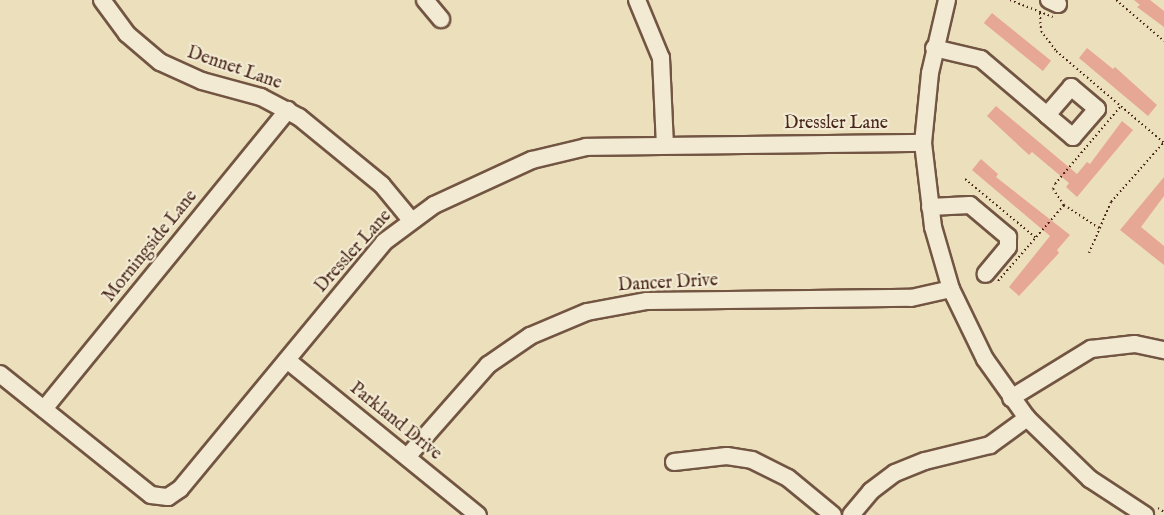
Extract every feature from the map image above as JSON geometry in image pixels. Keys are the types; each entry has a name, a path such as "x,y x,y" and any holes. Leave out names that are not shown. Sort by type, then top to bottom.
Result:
{"street":[{"name":"Dennet Lane","path":"102,0 128,34 160,62 202,81 261,98 288,110 382,185 410,219"},
{"path":"425,0 441,19"},
{"path":"638,0 661,58 665,145"},
{"path":"944,0 934,48 923,142 930,207 951,289 977,345 1011,398 1027,418 1090,479 1150,511"},
{"path":"934,48 981,59 1047,115"},
{"name":"Morningside Lane","path":"44,409 288,110"},
{"name":"Dressler Lane","path":"0,374 152,495 168,497 180,489 384,242 410,219 552,153 596,146 923,142"},
{"path":"930,207 966,204 1008,237 1008,247 986,273"},
{"name":"Dancer Drive","path":"407,457 462,391 495,360 531,336 587,312 647,301 911,298 951,289"},
{"path":"1011,398 1090,349 1135,344 1164,350"},
{"name":"Parkland Drive","path":"287,360 478,515"},
{"path":"851,515 894,473 925,461 990,445 1027,418"},
{"path":"674,462 727,456 752,460 788,478 833,515"}],"path":[{"path":"1116,0 1164,41"},
{"path":"1049,6 1041,31 1056,51 1164,142 1111,202 1089,253"},
{"path":"1100,228 1064,204 1053,189 1054,184 1120,107"},
{"path":"965,179 1036,238"},
{"path":"986,273 999,282 1064,204"},
{"path":"1150,511 1164,512"}],"building":[{"path":"1134,0 1150,0 1164,11 1164,27 1137,7 1140,5"},
{"path":"992,13 1051,61 1043,71 984,23"},
{"path":"1087,48 1113,69 1115,67 1157,105 1148,116 1079,58"},
{"path":"996,106 1077,174 1087,162 1090,164 1122,121 1133,130 1077,197 1066,187 1069,183 1032,152 1029,155 987,116"},
{"path":"981,159 998,174 996,177 1070,235 1057,250 1059,253 1019,296 1009,287 1050,236 972,170"},
{"path":"1164,177 1164,196 1141,227 1164,246 1164,265 1120,230"}]}
